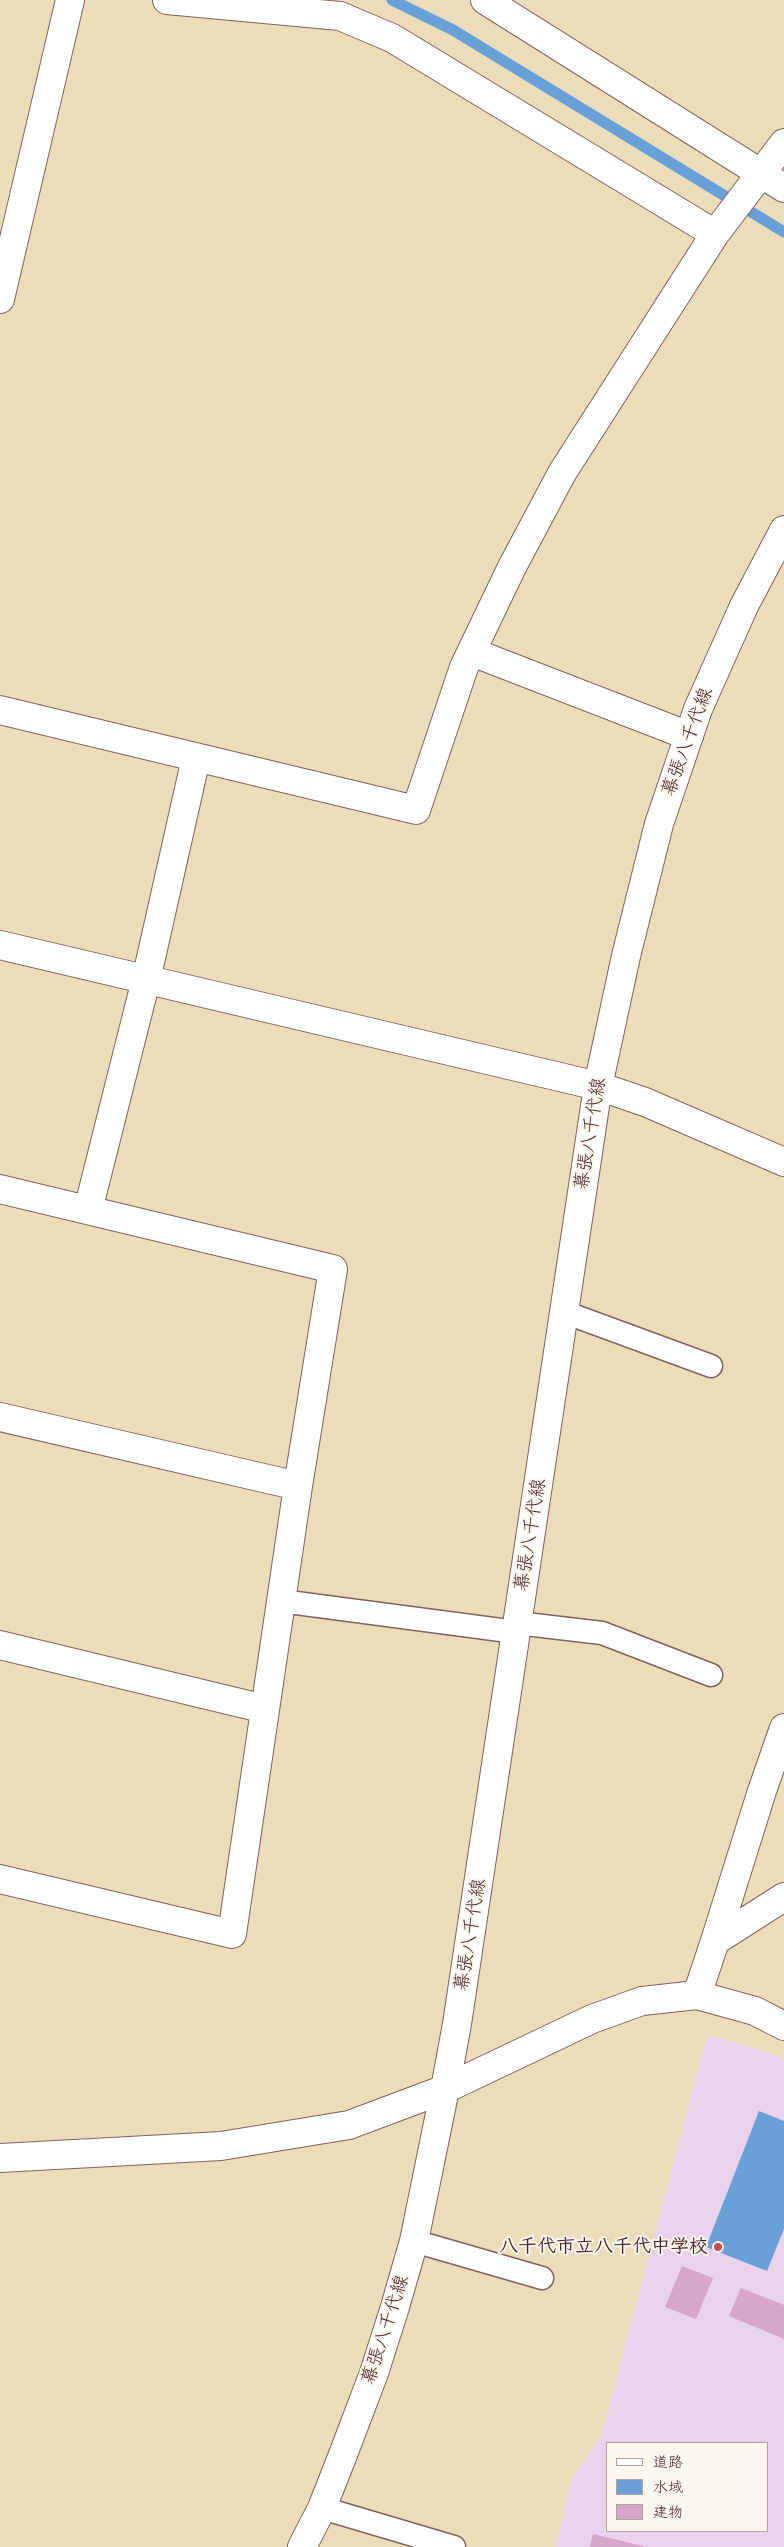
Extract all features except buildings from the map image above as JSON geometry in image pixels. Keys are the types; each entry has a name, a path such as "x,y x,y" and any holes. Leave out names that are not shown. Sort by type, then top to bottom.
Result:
{"street":[{"path":"2,284 70,0"},
{"path":"167,0 340,16 392,38 715,234"},
{"path":"486,0 784,188"},
{"path":"0,710 416,810 464,667 512,567 562,473 715,234 784,143"},
{"name":"幕張八千代線","path":"302,2547 322,2508 374,2373 414,2241 445,2089 457,2024 598,1086 626,956 659,824 698,709 744,606 784,530"},
{"path":"472,652 689,736"},
{"path":"88,1210 146,980 196,758"},
{"path":"0,945 598,1086 644,1102 784,1162"},
{"path":"0,1189 334,1269 298,1486 232,1934 0,1879"},
{"path":"0,1417 298,1486"},
{"path":"0,1645 265,1709"},
{"path":"697,1995 784,1728"},
{"path":"715,1942 784,1897"},
{"path":"0,2158 221,2146 349,2125 445,2089 592,2019 642,2001 697,1995 755,2011 784,2026"}],"lane":[{"path":"564,1312 711,1366"},
{"path":"281,1601 517,1627 602,1633 711,1675"},
{"path":"414,2241 542,2278"},
{"path":"322,2508 454,2547"}],"shaded area":[{"name":"八千代市立八千代中学校","path":"707,2036 735,2042 784,2058 784,2547 556,2547 571,2479 601,2437"}],"water":[{"path":"759,2111 784,2121 784,2229 767,2271 706,2247"}],"waterway":[{"path":"392,0 453,30 784,232"}],"place":[{"name":"八千代市立八千代中学校","path":"718,2247"}]}
